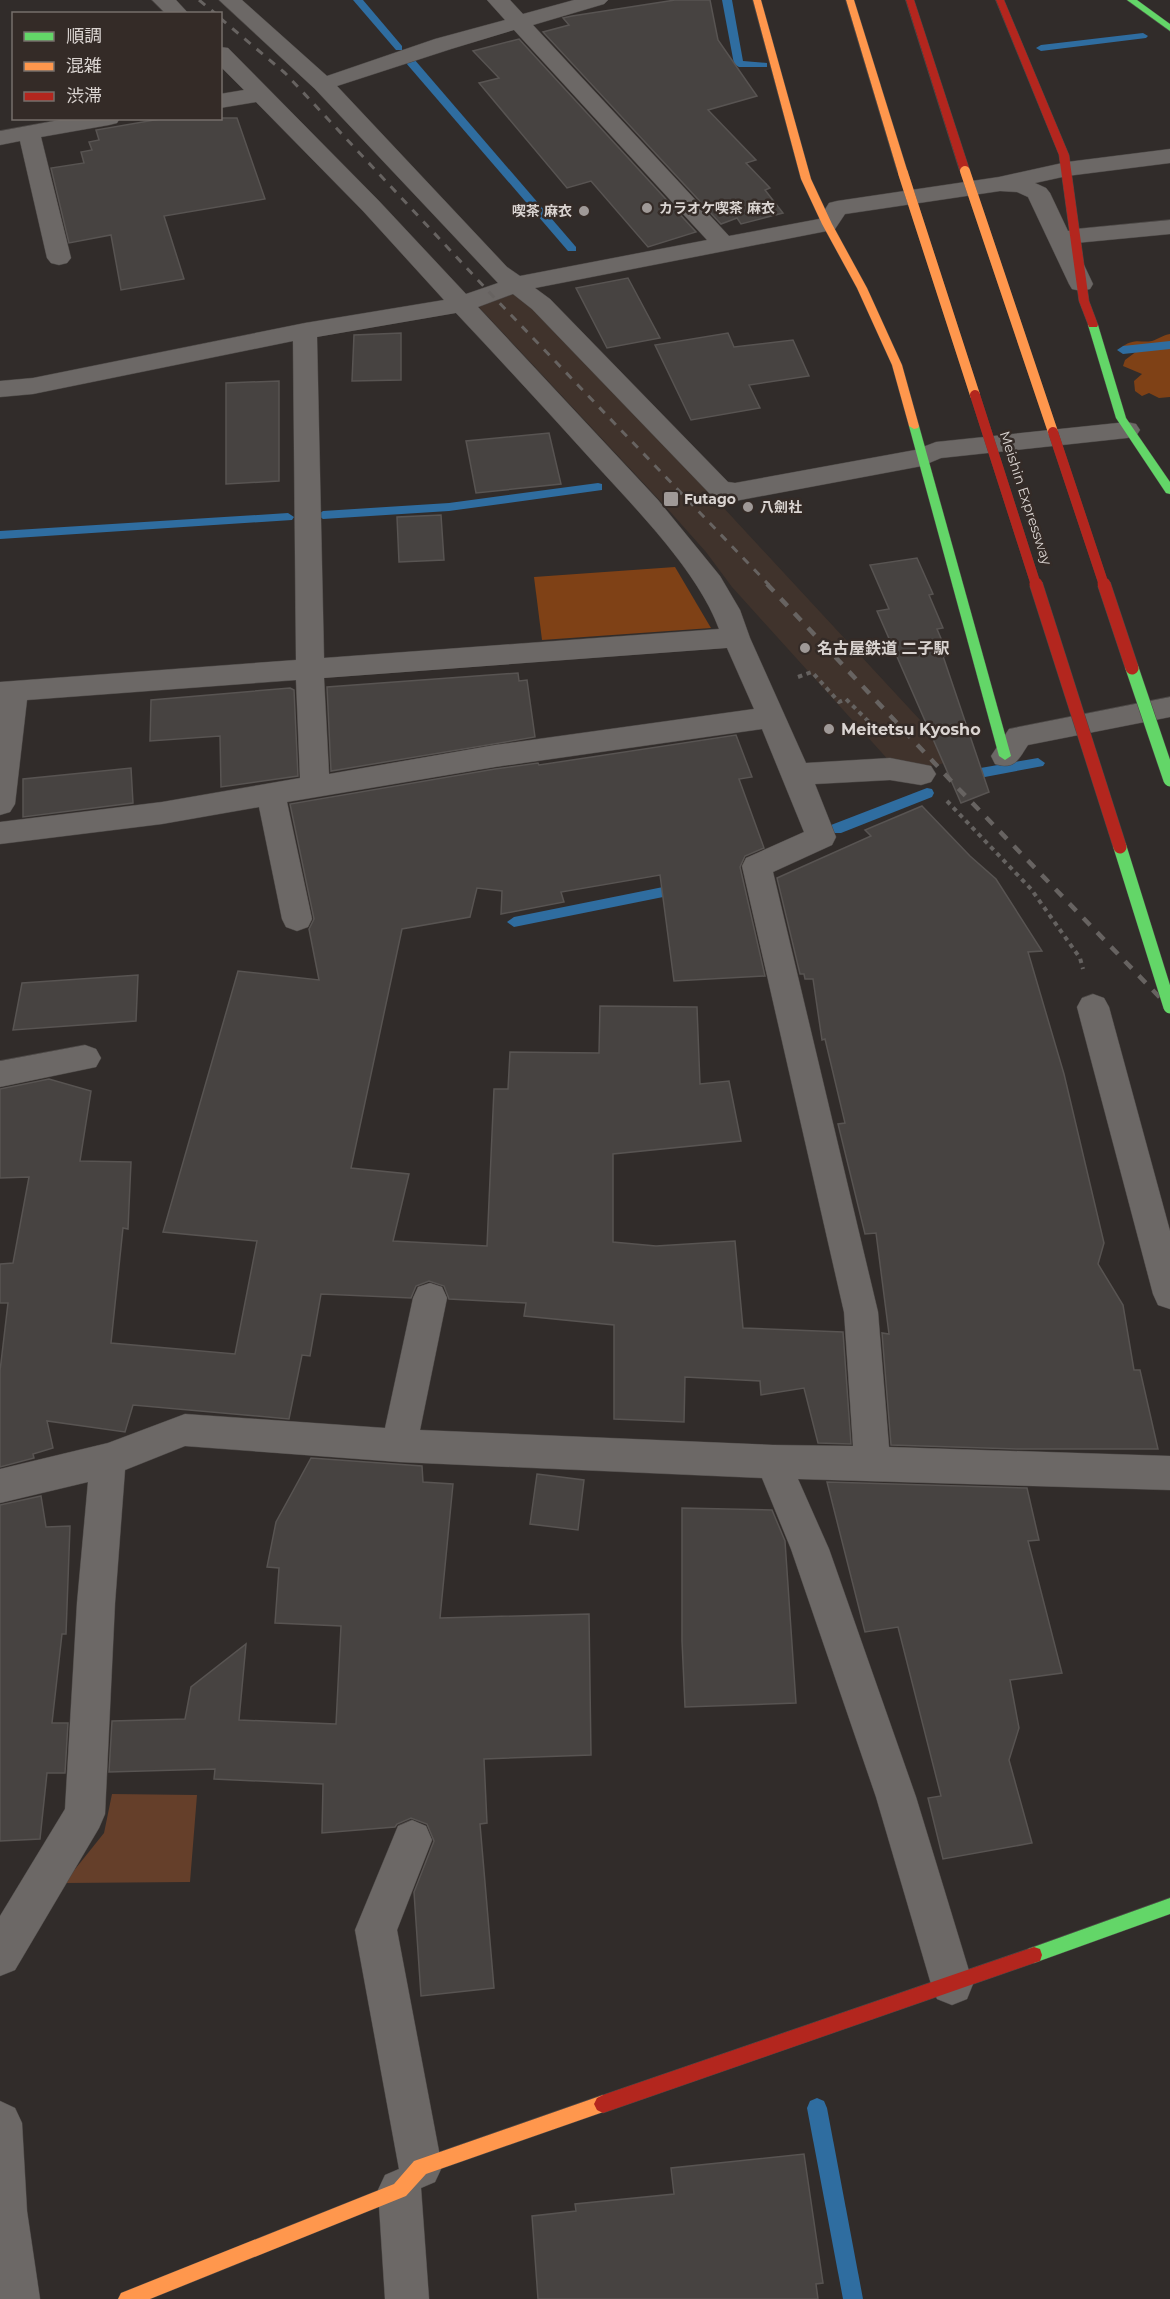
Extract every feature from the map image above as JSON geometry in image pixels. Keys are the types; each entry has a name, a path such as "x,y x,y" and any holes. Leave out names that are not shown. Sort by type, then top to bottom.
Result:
{"main road":[{"path":"757,0 806,179 827,224 862,288 897,364 1005,756"},
{"name":"Meishin Expressway","path":"850,0 903,173 1039,590 1170,1007"},
{"path":"910,0 968,182 1170,780"},
{"path":"1000,0 1064,155 1084,301 1097,335 1121,418 1170,490"},
{"path":"1131,0 1170,28"},
{"path":"127,2299 410,2179 1170,1906"}],"street":[{"path":"163,0 177,12"},
{"path":"230,0 323,84 500,272 541,304 720,489 735,492 922,457 936,450 1127,430"},
{"path":"498,0 725,244"},
{"path":"323,84 519,22 597,0"},
{"path":"222,55 463,304 649,506 710,583 726,610 736,639 797,774 821,837 757,866 861,1312 872,1463"},
{"path":"222,101 262,94"},
{"path":"0,138 98,120"},
{"path":"29,133 59,258"},
{"path":"0,389 33,386 305,331 463,304 517,284 827,224 837,208 999,184 1067,169 1170,156"},
{"path":"999,184 1022,186 1038,193 1082,284"},
{"path":"305,331 310,670 315,785"},
{"path":"0,804 7,691 736,639"},
{"path":"0,833 151,814 271,794 495,756 766,705"},
{"path":"1005,756 1019,736 1170,708"},
{"path":"797,774 890,769 921,774"},
{"path":"271,794 297,919"},
{"path":"1093,1007 1170,1294"},
{"path":"0,1074 85,1058"},
{"path":"399,1445 430,1298"},
{"path":"0,1486 108,1460 184,1430 399,1445 773,1462 1170,1473"},
{"path":"0,1955 85,1814 96,1603 108,1460"},
{"path":"773,1462 810,1549 893,1787 952,1984"},
{"path":"407,2299 410,2179 376,1930 412,1840"},
{"path":"0,2122 5,2211 18,2299"}],"lane":[{"path":"1076,237 1170,227"}],"path":[{"path":"766,705 812,672 839,702 846,699 1031,889 1080,958 1093,1007"}],"shaded area":[{"path":"510,294 520,296 709,492 958,761 917,768 892,764 732,587 706,552 665,506 478,306"},
{"path":"1170,334 1170,397 1159,398 1149,393 1142,396 1135,391 1134,381 1142,374 1123,366 1125,360 1137,351 1123,346 1135,341 1152,341"},
{"path":"675,567 711,628 542,640 534,577"},
{"path":"112,1794 197,1795 190,1882 64,1883 104,1833"}],"building":[{"path":"675,0 710,0 718,40 757,96 708,110 756,160 746,163 770,188 765,190 783,213 741,224 737,218 721,224 543,32 569,25 563,18"},
{"path":"519,39 696,232 648,247 591,181 567,188 479,83 499,78 473,51"},
{"path":"237,118 265,199 164,216 184,279 121,290 111,235 69,243 51,168 84,163 81,152 92,150 89,142 99,140 96,130 154,120"},
{"path":"628,278 660,338 607,348 576,288"},
{"path":"401,333 401,380 352,381 354,335"},
{"path":"728,333 734,347 793,340 809,376 749,385 760,408 691,420 655,345"},
{"path":"279,381 279,481 226,484 226,383"},
{"path":"549,433 561,484 476,493 466,441"},
{"path":"441,515 444,560 399,562 397,517"},
{"path":"917,558 933,594 929,595 943,628 937,629 948,655 943,656 989,792 961,803 877,611 889,609 870,565"},
{"path":"518,673 519,681 527,680 535,737 331,771 327,687"},
{"path":"290,688 294,690 298,776 221,787 220,736 150,741 151,700"},
{"path":"736,735 752,777 739,779 764,848 745,856 740,867 765,976 674,981 660,875 561,892 564,902 501,914 502,891 477,888 470,917 402,929 351,1168 409,1174 393,1241 487,1246 494,1089 508,1089 510,1052 599,1053 600,1006 697,1007 700,1084 729,1081 741,1141 613,1154 613,1242 656,1246 735,1241 743,1328 843,1332 851,1444 818,1443 804,1388 761,1395 760,1381 685,1377 684,1422 614,1419 614,1325 524,1316 526,1303 449,1299 444,1286 429,1281 416,1286 411,1298 321,1294 310,1356 302,1355 289,1419 133,1405 125,1432 47,1421 53,1448 33,1454 34,1458 0,1467 0,1371 8,1303 0,1303 0,1264 13,1263 29,1177 0,1178 0,1089 49,1079 91,1091 80,1161 131,1162 128,1229 123,1228 111,1343 235,1354 257,1241 163,1232 238,971 319,980 309,929 314,919 290,804 495,769 538,763 539,765"},
{"path":"131,768 133,803 23,817 23,779"},
{"path":"922,806 970,856 996,879 1042,951 1028,952 1064,1074 1104,1243 1098,1264 1123,1305 1134,1370 1140,1370 1158,1449 1017,1449 891,1445 882,1333 889,1334 876,1233 865,1234 838,1124 845,1123 825,1039 822,1040 813,979 805,979 804,974 800,974 777,878 871,836 865,830"},
{"path":"138,975 136,1021 13,1030 22,983"},
{"path":"311,1458 422,1466 423,1482 453,1484 440,1618 589,1614 591,1755 484,1759 487,1823 480,1824 494,1988 421,1996 414,1892 434,1841 427,1824 411,1818 395,1827 322,1833 323,1784 214,1779 215,1769 109,1772 112,1721 185,1719 191,1687 246,1644 239,1720 336,1724 341,1626 275,1623 279,1568 267,1567 276,1522"},
{"path":"537,1474 584,1480 578,1530 530,1524"},
{"path":"827,1482 1027,1488 1039,1540 1028,1541 1062,1673 1010,1680 1019,1728 1009,1760 1032,1843 943,1859 928,1798 941,1796 898,1627 865,1632"},
{"path":"41,1496 46,1527 70,1526 66,1634 62,1634 52,1723 68,1723 65,1773 47,1773 40,1839 0,1841 0,1505"},
{"path":"682,1508 772,1510 785,1541 796,1703 685,1707 682,1641"},
{"path":"804,2154 823,2283 816,2284 818,2299 538,2299 532,2216 576,2211 575,2204 674,2194 671,2168"}],"waterway":[{"path":"358,0 399,48"},
{"path":"727,0 739,64 763,65"},
{"path":"1041,48 1143,36"},
{"path":"410,61 572,249"},
{"path":"1123,350 1170,345"},
{"path":"323,515 449,507 598,487"},
{"path":"0,535 288,517"},
{"path":"969,775 1038,763"},
{"path":"836,829 927,793"},
{"path":"514,922 683,888"},
{"path":"817,2108 853,2299"}],"railway":[{"path":"199,0 214,12"},
{"path":"222,20 285,73 490,293 769,585"},
{"path":"767,584 955,785 1170,1008"}],"traffic: fast":[{"path":"1131,0 1170,28"},
{"path":"1093,325 1121,418 1170,490"},
{"path":"914,426 1005,756"},
{"path":"1132,668 1170,780"},
{"path":"1120,847 1170,1007"},
{"path":"1034,1955 1170,1906"}],"traffic: slow":[{"path":"757,0 806,179 827,224 862,288 897,365 914,426"},
{"path":"850,0 903,173"},
{"path":"965,171 1053,432"},
{"path":"903,173 975,395"},
{"path":"127,2299 400,2190 420,2167 603,2104"}],"traffic: jam":[{"path":"910,0 965,171"},
{"path":"1000,0 1064,155 1084,301 1093,325"},
{"path":"975,395 1120,847"},
{"path":"1053,432 1132,668"},
{"path":"603,2104 1034,1955"}],"place":[{"name":"カラオケ喫茶 麻衣","path":"647,208"},
{"name":"喫茶 麻衣","path":"584,211"},
{"name":"Futago","path":"671,499"},
{"name":"八劍社","path":"748,507"},
{"name":"名古屋鉄道 二子駅","path":"805,648"},
{"name":"Meitetsu Kyosho","path":"829,729"}]}
